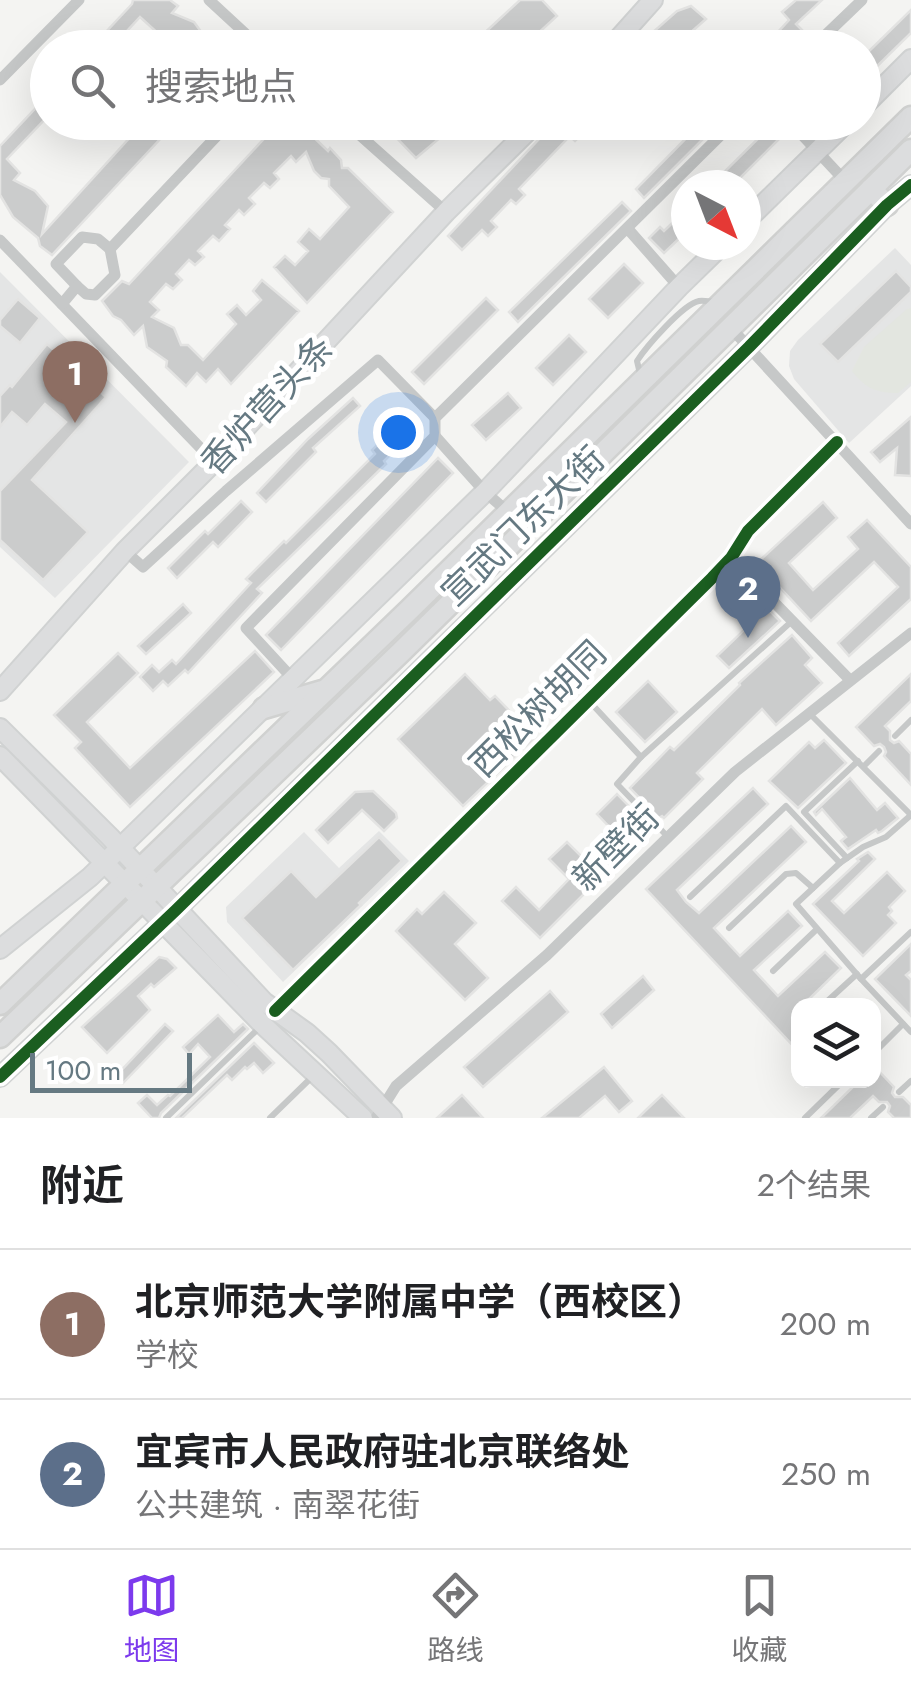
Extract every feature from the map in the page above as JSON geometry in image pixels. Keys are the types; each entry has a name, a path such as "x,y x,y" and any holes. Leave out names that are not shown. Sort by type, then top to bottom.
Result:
{"main road":[{"name":"宣武门东大街","path":"0,1003 409,610 911,117"},
{"name":"宣武门东大街","path":"0,1037 400,653 911,150"},
{"path":"871,189 887,206"},
{"path":"264,708 324,690"}],"street":[{"path":"208,0 240,30"},
{"path":"626,30 653,0"},
{"path":"831,30 862,0"},
{"path":"48,30 75,2"},
{"path":"0,80 30,49"},
{"path":"881,89 911,59"},
{"path":"110,248 213,140"},
{"path":"365,140 446,212"},
{"name":"香炉营头条","path":"0,691 125,551 518,140"},
{"path":"294,679 246,628 434,436 436,418 716,140"},
{"path":"807,140 846,182"},
{"path":"761,207 829,140"},
{"name":"宣武门东大街","path":"0,1077 170,916 911,184"},
{"path":"628,229 679,287"},
{"path":"82,237 98,239 110,248 115,276 95,295 86,294 56,264 82,237"},
{"path":"0,240 214,462"},
{"name":"宣武门东大街","path":"0,949 90,877 294,679 485,492 707,260"},
{"path":"62,304 77,286"},
{"path":"731,328 911,524"},
{"path":"125,551 142,568 378,360 436,418"},
{"path":"434,436 508,512"},
{"name":"西松树胡同","path":"268,1018 731,558 748,531 836,442"},
{"path":"731,558 850,680"},
{"name":"新壁街","path":"383,1115 396,1086 547,955 735,772 911,633"},
{"path":"0,728 119,848 132,877"},
{"path":"0,756 104,862 132,877 316,1073 364,1118"},
{"path":"268,1018 318,1043 383,1115"}],"lane":[{"path":"668,836 617,784 792,621"},
{"path":"589,700 642,757"},
{"path":"808,712 911,814 886,837 844,860 796,904 908,1027 881,1047"},
{"path":"894,736 911,720"},
{"path":"844,860 804,812 879,752"},
{"path":"690,897 786,806 844,860"},
{"path":"729,928 791,872 813,888"},
{"path":"773,971 818,929"},
{"path":"832,998 911,932"},
{"path":"166,1118 268,1018"},
{"path":"270,1118 316,1073"},
{"path":"899,1092 911,1081"},
{"path":"805,1118 836,1088"},
{"path":"872,1118 884,1106"}],"shaded area":[{"path":"895,248 911,265 911,386 849,443 794,379 789,366 790,351"},
{"path":"0,272 189,462 55,598 0,547"},
{"path":"911,308 911,382 898,393 872,388 852,371 864,347"},
{"path":"379,831 409,861 283,982 227,922 226,907 304,832 339,868"}],"building":[{"path":"133,0 170,0 178,6 172,13 194,22 200,30 154,30 140,17 128,30 108,30"},
{"path":"520,0 542,0 557,16 542,30 488,30"},
{"path":"796,0 822,0 796,24 802,30 780,30 789,20 782,12"},
{"path":"691,6 706,19 693,30 655,30 677,11"},
{"path":"911,10 911,33 881,62 881,39"},
{"path":"30,114 30,135 7,159 20,173 14,180 35,191 48,206 42,234 128,140 159,140 52,255 13,217 0,195 0,146"},
{"path":"263,140 317,140 328,151 330,148 341,160 342,168 348,168 393,212 307,303 274,267 285,256 295,265 308,251 298,242 309,229 320,239 349,207 329,186 329,179 314,171 306,152 296,162 291,156 274,173 279,179 270,188 264,183 249,198 255,204 244,215 239,210 225,225 230,229 219,241 213,236 198,251 204,257 195,265 189,260 176,274 182,280 173,289 166,284 150,302 159,310 152,317 174,328 181,345 188,345 203,360 236,324 227,314 237,305 246,315 261,300 253,291 262,280 299,311 231,384 218,369 206,382 197,373 186,386 166,367 167,361 147,347 143,326 134,335 113,316 102,301 122,281 129,284"},
{"path":"399,140 437,140 416,158"},
{"path":"538,140 566,140 519,189 525,195 516,204 511,200 491,221 497,227 488,236 482,230 462,250 448,236"},
{"path":"684,140 702,140 671,170 644,198 636,189"},
{"path":"757,140 778,140 748,170 726,170"},
{"path":"622,202 631,211 518,322 509,312"},
{"path":"671,224 671,246 664,253 649,238 660,227 664,231"},
{"path":"624,264 643,283 608,318 589,299"},
{"path":"896,271 911,292 838,362 820,344"},
{"path":"486,298 498,310 424,384 412,372"},
{"path":"18,299 40,318 20,343 0,326 0,320"},
{"path":"569,335 586,352 553,385 536,368"},
{"path":"47,344 106,397 32,480 88,532 43,580 0,540 0,491 66,422 45,404 27,425 12,412 0,427 0,396"},
{"path":"508,393 521,408 486,440 472,425"},
{"path":"353,398 360,406 313,448 316,452 266,502 257,493"},
{"path":"406,416 418,428 384,461 386,464 257,589 262,593 188,673 185,670 168,686 163,681 153,691 140,677 152,665 159,672 172,660 176,664 251,583 246,579 375,454 372,450"},
{"path":"911,417 911,476 895,475 897,448 880,462 871,452"},
{"path":"438,458 453,473 281,650 266,635"},
{"path":"241,501 252,512 218,547 213,542 177,578 168,568"},
{"path":"823,502 837,518 789,563 813,590 858,549 848,537 867,520 911,567 911,599 849,656 838,643 898,587 874,562 811,621 757,563"},
{"path":"183,604 191,613 146,654 138,646"},
{"path":"767,608 780,621 729,668 717,656"},
{"path":"792,635 812,658 805,665 822,683 776,725 762,709 697,773 703,779 664,818 659,818 630,788"},
{"path":"255,651 274,672 130,807 75,748 81,742 54,715 118,653 138,673 87,722 130,768"},
{"path":"465,674 490,700 495,696 535,737 463,806 398,739"},
{"path":"911,674 911,701 885,726 890,731 890,740 899,741 911,754 911,785 884,756 884,747 874,746 856,727"},
{"path":"648,681 677,712 645,742 616,712"},
{"path":"824,740 846,763 798,808 769,781 809,742 815,748"},
{"path":"850,778 877,810 885,803 898,818 848,849 841,841 846,837 822,809 816,815 814,812"},
{"path":"753,788 768,804 677,890 686,902 699,913 791,826 806,842 714,928 740,956 788,911 802,926 754,970 778,996 825,952 841,968 810,998 791,998 791,1044 646,889"},
{"path":"373,791 396,813 397,818 384,831 362,810 328,843 316,830 355,792"},
{"path":"617,794 650,828 540,938 502,901 516,887 539,910 569,879 549,859 567,842 588,863 616,834 597,814"},
{"path":"379,837 402,861 293,970 242,918 291,871 316,897"},
{"path":"868,852 875,859 832,901 844,913 887,872 905,891 889,907 892,911 888,915 896,923 863,956 813,904"},
{"path":"444,892 476,923 455,944 488,978 465,1000 396,931 417,909 422,914"},
{"path":"911,944 911,971 906,975 911,980 911,1016 875,979"},
{"path":"159,957 176,968 138,996 150,1010 107,1053 82,1027"},
{"path":"643,976 654,990 612,1028 601,1014"},
{"path":"550,991 568,1012 483,1087 464,1067"},
{"path":"218,1015 234,1032 243,1024 248,1029 159,1118 152,1118 138,1103 147,1095 157,1105 210,1057 198,1044 189,1054 183,1047"},
{"path":"165,1024 173,1031 123,1083 116,1076"},
{"path":"254,1043 274,1063 263,1073 254,1063 232,1080 227,1075 182,1118 176,1118"},
{"path":"604,1067 632,1101 619,1112 605,1096 579,1118 542,1118"},
{"path":"881,1073 894,1087 895,1097 903,1097 911,1105 911,1118 894,1118 888,1112 887,1102 879,1102 873,1096 850,1118 821,1118 852,1088 881,1088"},
{"path":"462,1095 483,1118 437,1118"},
{"path":"662,1095 684,1118 638,1118 646,1110"}],"cycle path":[{"path":"0,1077 176,910 911,185"},
{"path":"275,1011 712,578 748,531 837,442"}],"place":[{"name":"北京师范大学附属中学（西校区）","path":"75,423"},
{"name":"宜宾市人民政府驻北京联络处","path":"748,638"}]}
